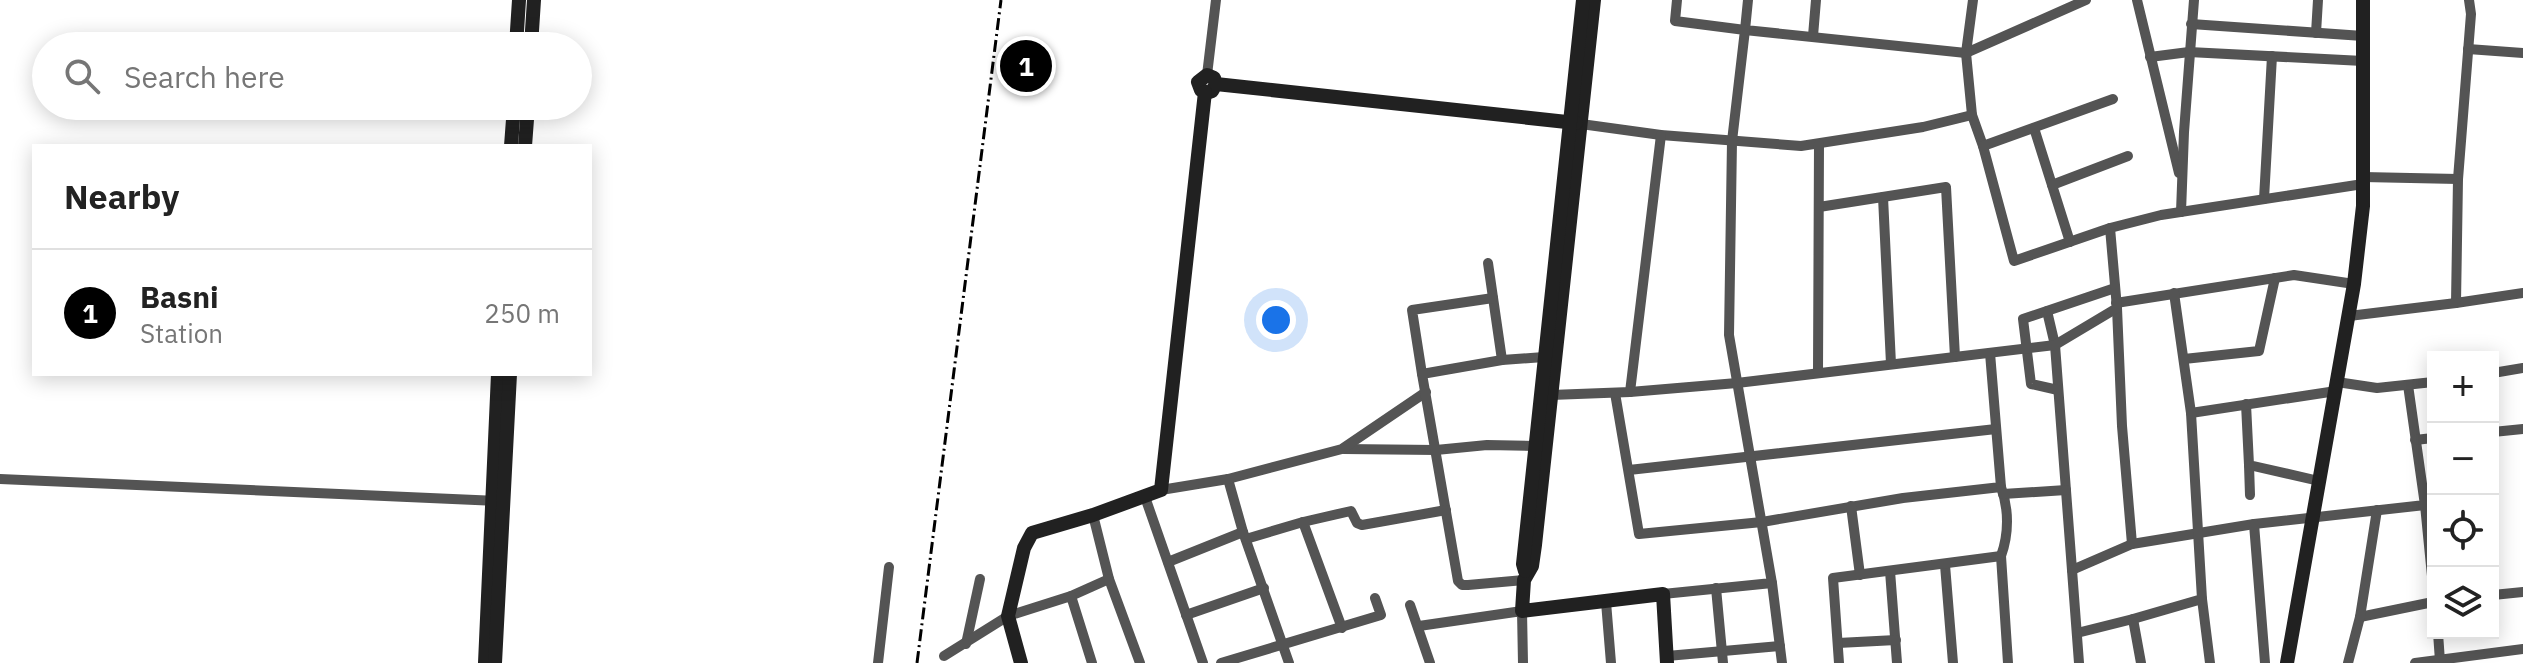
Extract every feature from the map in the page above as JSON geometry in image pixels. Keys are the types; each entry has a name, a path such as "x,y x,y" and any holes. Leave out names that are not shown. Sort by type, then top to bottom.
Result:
{"street":[{"path":"517,32 519,0"},
{"path":"532,32 534,0"},
{"path":"1161,490 1209,84 1216,0"},
{"path":"1525,578 1532,566 1535,545 1551,395 1583,0"},
{"path":"1523,663 1523,564 1544,357 1594,0"},
{"path":"1677,0 1675,21 1966,53 2086,0"},
{"path":"1748,0 1732,141 1729,335 1752,456 1782,663"},
{"path":"1813,36 1816,0"},
{"path":"1973,0 1966,53 1972,115 2014,261 2110,228 2181,212 2363,180 2458,179"},
{"path":"2137,0 2183,187"},
{"path":"2181,212 2194,0"},
{"path":"2316,33 2318,0"},
{"path":"2287,663 2354,284 2363,180 2363,0"},
{"path":"2456,303 2458,179 2471,14 2469,0"},
{"path":"2191,24 2363,36"},
{"path":"2468,49 2523,53"},
{"path":"2150,57 2189,52 2363,61"},
{"path":"2264,199 2272,56"},
{"path":"1209,84 1661,135 1801,146 1923,127 1972,115"},
{"path":"1983,146 2113,99"},
{"path":"511,144 513,120"},
{"path":"525,144 527,120"},
{"path":"2034,128 2070,242"},
{"path":"1630,392 1661,135"},
{"path":"1818,373 1819,144"},
{"path":"2052,185 2128,156"},
{"path":"1819,207 1946,187 1955,357"},
{"path":"1883,197 1891,364"},
{"path":"2110,228 2132,544"},
{"path":"1488,263 1502,360"},
{"path":"1551,395 1737,383 2055,345 2117,306 2174,293 2294,275 2354,284"},
{"path":"2184,359 2259,351 2275,278"},
{"path":"2058,390 2031,384 2023,319 2115,288"},
{"path":"2174,293 2191,413 2202,599 2210,663"},
{"path":"2349,316 2523,293"},
{"path":"1493,298 1412,310 1458,581 1462,585 1525,578"},
{"path":"2047,311 2055,345 2079,663"},
{"path":"1990,353 2007,527 2007,540 2001,556 2008,663"},
{"path":"1422,374 1502,360 1544,357"},
{"path":"2499,372 2523,368"},
{"path":"495,663 498,376"},
{"path":"485,663 510,376"},
{"path":"2191,413 2336,387 2377,388 2427,383"},
{"path":"2408,385 2431,567"},
{"path":"1342,449 1426,392"},
{"path":"1615,393 1639,534 1762,522 1851,506 2002,490 2066,490"},
{"path":"2246,404 2250,495"},
{"path":"1629,470 1996,429"},
{"path":"2499,431 2523,429"},
{"path":"2415,440 2427,439"},
{"path":"1021,663 1008,616 1024,548 1032,533 1161,490 1228,479 1342,449 1436,450 1487,445 1535,446"},
{"path":"2249,465 2319,481"},
{"path":"0,479 497,501"},
{"path":"1228,479 1244,536 1289,663"},
{"path":"1145,497 1203,663"},
{"path":"2072,570 2132,544 2254,524 2425,505"},
{"path":"1851,506 1860,575"},
{"path":"1168,562 1244,536 1351,511 1357,523 1362,525 1446,510"},
{"path":"2348,663 2360,617 2377,510"},
{"path":"1093,515 1109,579 1140,663"},
{"path":"1303,522 1342,628"},
{"path":"2254,524 2265,663"},
{"path":"1839,663 1833,578 2001,556"},
{"path":"1945,565 1953,663"},
{"path":"878,663 889,567"},
{"path":"1890,571 1897,663"},
{"path":"966,644 980,579"},
{"path":"944,656 1008,616 1071,596 1109,579"},
{"path":"1419,626 1522,611 1772,583"},
{"path":"1186,615 1264,588"},
{"path":"1716,588 1723,657"},
{"path":"2499,594 2523,592"},
{"path":"1663,594 1667,659 1723,657 1780,646"},
{"path":"1071,596 1092,663"},
{"path":"1221,663 1381,615 1375,598"},
{"path":"2077,633 2202,599"},
{"path":"1606,602 1611,663"},
{"path":"2360,617 2427,603"},
{"path":"1410,605 1430,663"},
{"path":"2133,619 2141,663"},
{"path":"2438,639 2440,661"},
{"path":"1838,643 1896,640"},
{"path":"2415,663 2523,649"}],"railway":[{"path":"917,663 1001,0"}],"place":[{"name":"Basni","path":"1026,66"}]}
